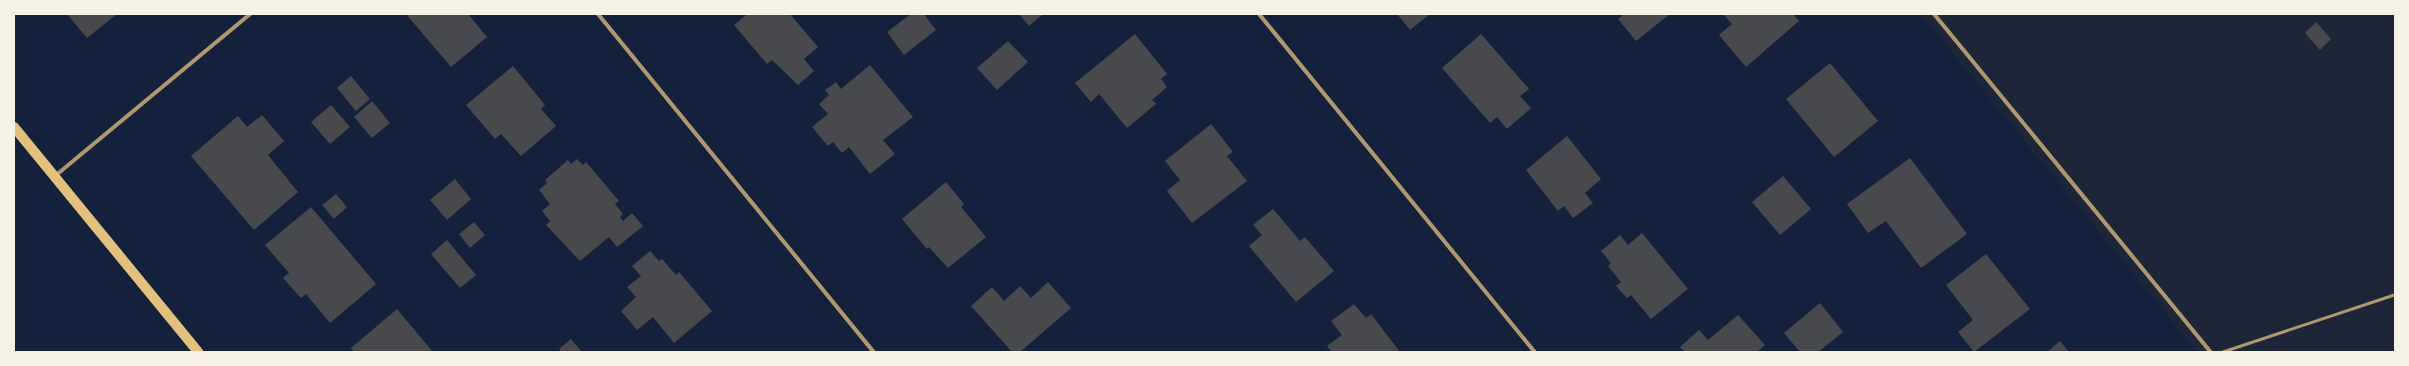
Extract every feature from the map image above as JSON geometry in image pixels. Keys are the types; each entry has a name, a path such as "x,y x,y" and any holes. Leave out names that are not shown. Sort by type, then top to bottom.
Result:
{"main road":[{"path":"14,127 198,352"}],"street":[{"path":"54,176 250,14"},
{"path":"598,14 874,352"},
{"path":"1259,14 1535,352"},
{"path":"1934,14 2211,352"}],"lane":[{"path":"2221,352 2395,294"}],"shaded area":[{"path":"1921,14 2395,14 2395,352 2197,352"}],"building":[{"path":"67,14 117,14 87,38"},
{"path":"406,14 468,14 487,37 451,67"},
{"path":"747,14 790,14 818,47 804,59 814,71 798,85 772,60 767,64 734,25"},
{"path":"911,14 924,14 936,30 904,55 887,32"},
{"path":"1019,14 1043,14 1029,26"},
{"path":"1397,14 1430,14 1410,30"},
{"path":"1624,14 1670,14 1636,41 1618,19"},
{"path":"1723,14 1793,14 1799,21 1746,67 1719,35 1732,24"},
{"path":"2316,22 2331,39 2320,50 2305,33"},
{"path":"1135,34 1167,74 1161,79 1167,87 1152,100 1156,104 1127,128 1099,94 1091,102 1075,83"},
{"path":"1481,34 1529,89 1520,96 1531,108 1507,129 1497,117 1490,123 1442,68"},
{"path":"1008,41 1028,62 997,90 977,68"},
{"path":"1830,63 1878,121 1834,157 1786,99"},
{"path":"870,65 913,117 883,140 895,154 870,174 849,147 842,153 833,142 828,146 812,127 828,114 819,104 829,95 825,90 836,82 841,89"},
{"path":"513,66 545,105 541,109 556,126 521,156 501,134 495,139 466,105"},
{"path":"351,76 370,99 356,111 337,88"},
{"path":"372,101 390,123 372,138 354,117"},
{"path":"331,105 350,127 330,144 311,122"},
{"path":"262,115 284,141 268,155 298,192 254,230 191,156 238,116 247,127"},
{"path":"1211,124 1233,152 1227,156 1247,181 1192,223 1167,191 1180,180 1165,161"},
{"path":"1567,136 1601,179 1585,193 1593,203 1573,218 1564,206 1558,211 1526,170"},
{"path":"1910,158 1967,234 1921,268 1886,221 1868,233 1847,204"},
{"path":"577,159 583,165 586,162 619,201 615,204 623,214 620,217 623,221 632,213 643,226 617,247 609,237 580,261 546,225 550,221 542,211 550,204 539,190 547,183 545,180 568,160 571,164"},
{"path":"1783,176 1811,209 1780,235 1752,202"},
{"path":"455,179 471,199 447,220 430,200"},
{"path":"946,182 964,204 961,207 986,237 948,268 929,247 927,249 902,219"},
{"path":"336,194 347,207 334,219 322,205"},
{"path":"311,207 376,284 330,323 306,294 301,298 283,278 289,273 265,245"},
{"path":"1273,209 1300,241 1305,237 1334,271 1296,302 1249,246 1262,235 1253,225"},
{"path":"474,222 485,235 470,248 459,234"},
{"path":"1642,233 1688,289 1651,319 1631,295 1627,298 1616,286 1621,282 1608,266 1611,263 1601,251 1620,235 1628,245"},
{"path":"447,240 476,275 460,288 431,254"},
{"path":"650,251 659,261 662,259 676,275 679,272 712,311 674,343 653,317 637,330 621,311 636,297 627,287 641,276 632,266"},
{"path":"1986,254 2030,309 1974,352 1958,332 1973,320 1946,285"},
{"path":"1048,282 1071,308 1020,352 1012,352 971,306 992,287 1004,301 1020,286 1031,298"},
{"path":"1820,303 1843,332 1818,352 1800,352 1784,333"},
{"path":"1354,304 1366,318 1371,314 1400,352 1332,352 1327,346 1342,335 1331,321"},
{"path":"397,309 433,352 354,352 351,348"},
{"path":"1738,315 1765,345 1757,352 1685,352 1680,347 1699,330 1708,340"},
{"path":"571,339 582,352 562,352 559,349"},
{"path":"2060,341 2069,352 2047,352"}]}
